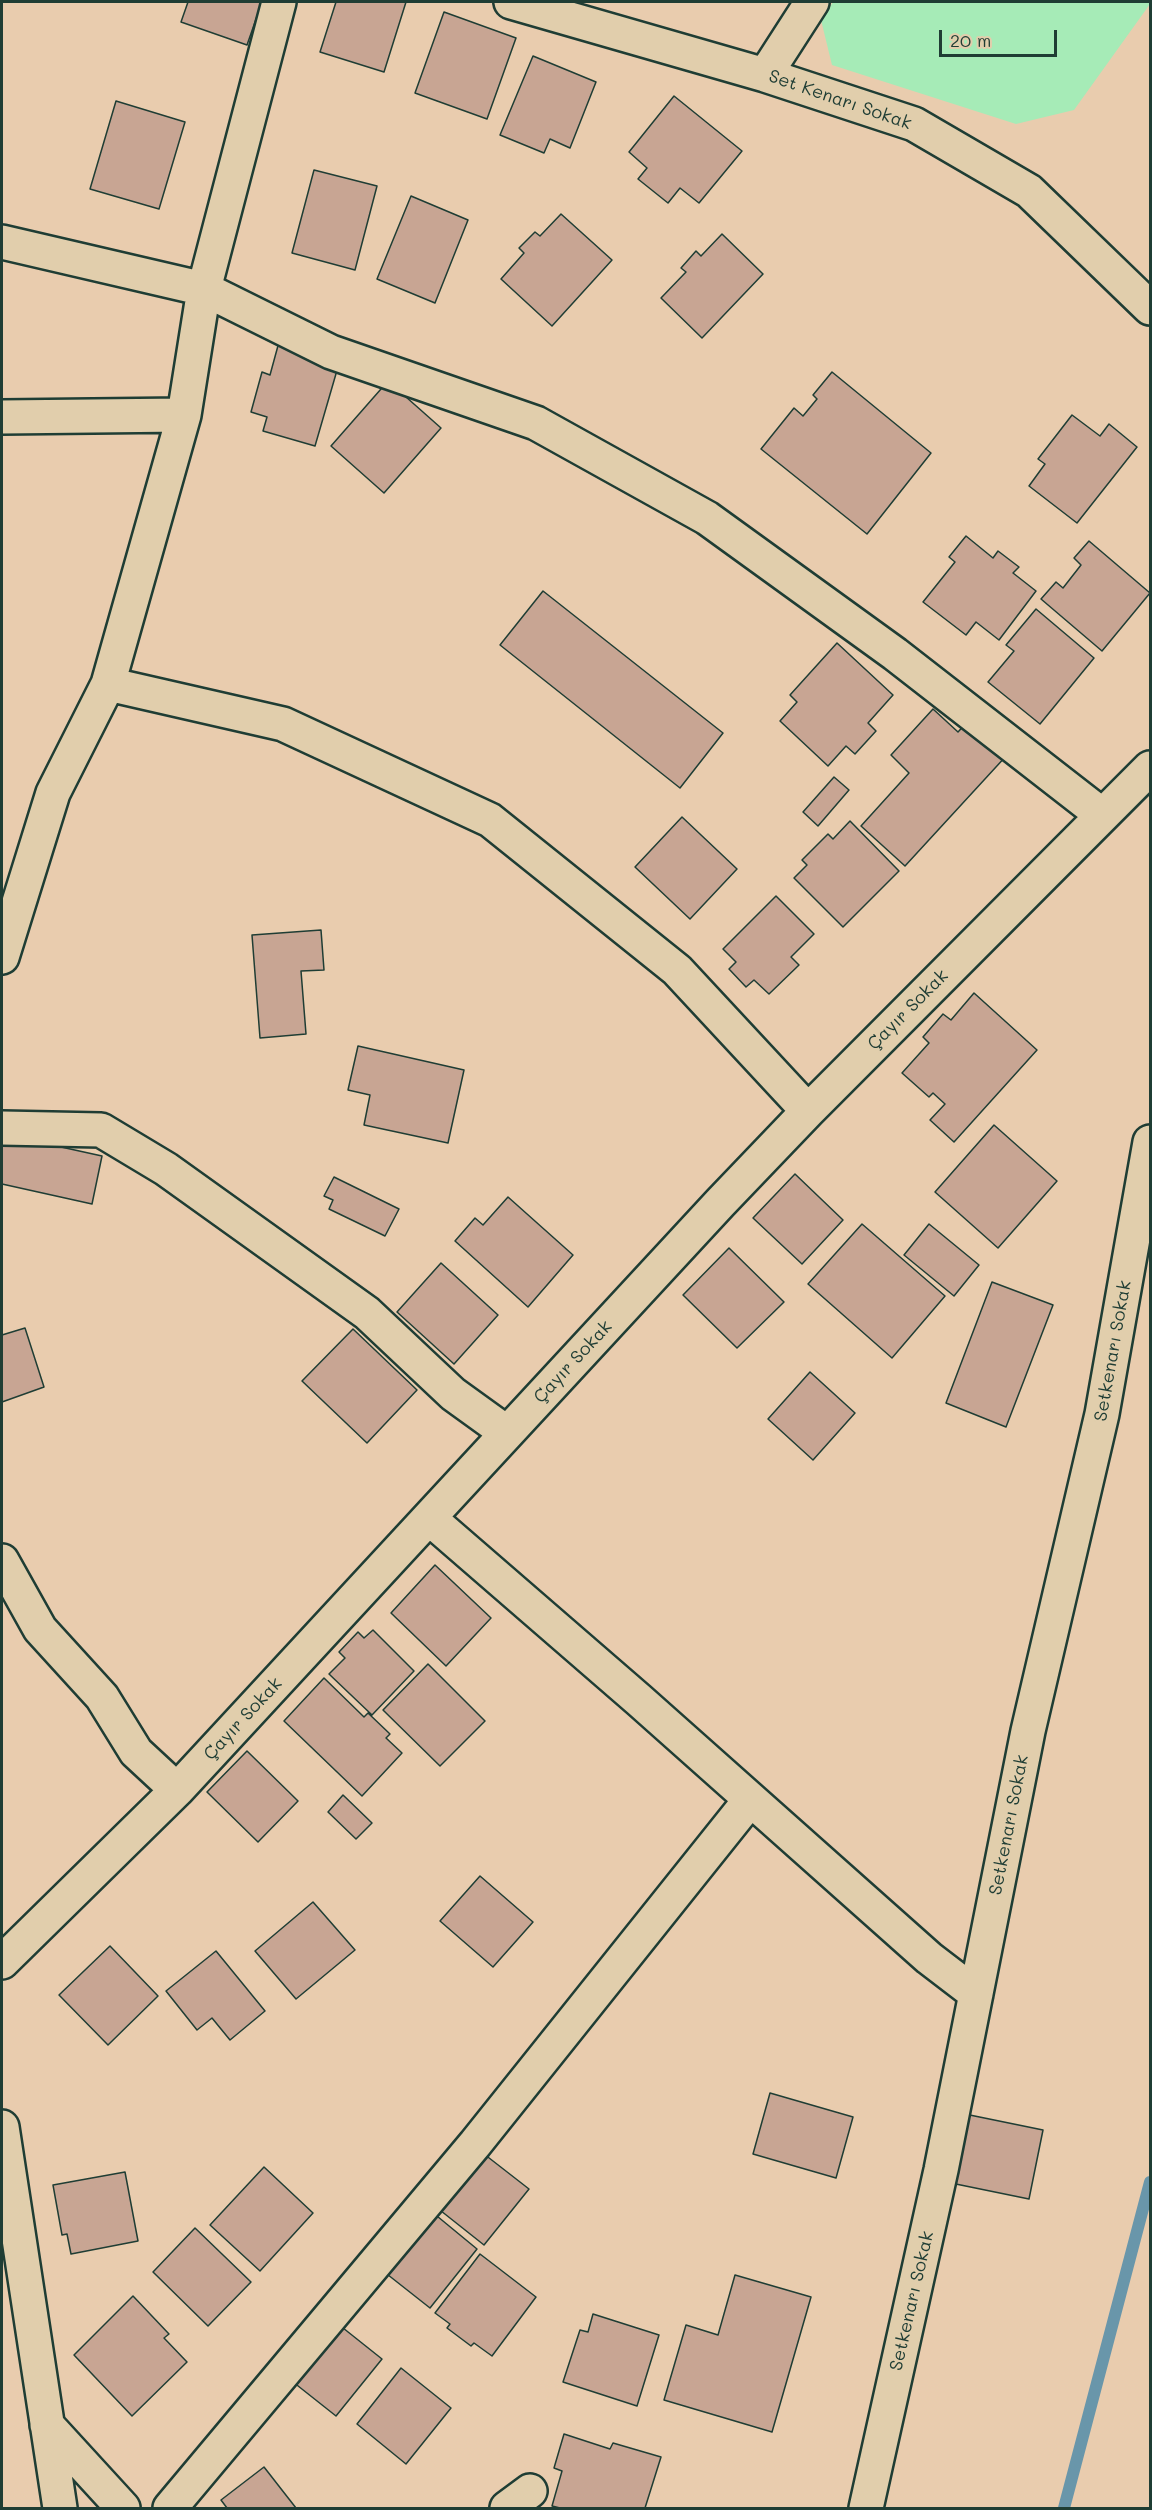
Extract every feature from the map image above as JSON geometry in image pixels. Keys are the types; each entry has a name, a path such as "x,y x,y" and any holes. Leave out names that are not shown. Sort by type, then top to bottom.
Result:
{"street":[{"path":"2,957 53,793 108,684 184,415 204,289 279,2"},
{"name":"Set Kenarı Sokak","path":"511,2 765,75 914,124 1029,191 1150,308"},
{"path":"765,75 812,2"},
{"path":"2,242 204,289 331,352 536,423 707,518 895,654 1102,815"},
{"path":"2,417 184,415"},
{"path":"108,684 283,724 490,820 677,970 808,1111"},
{"name":"Çayır Sokak","path":"2,1962 177,1790 808,1111 1150,768"},
{"path":"2,1128 101,1131 166,1169 367,1313 453,1394 507,1433"},
{"name":"Setkenarı Sokak","path":"866,2508 941,2170 1028,1731 1102,1414 1150,1142"},
{"path":"429,1518 929,1958 976,1994"},
{"path":"2,1561 40,1629 102,1696 136,1752 177,1790"},
{"path":"170,2508 475,2144 750,1800"},
{"path":"2,2127 60,2508"},
{"path":"47,2425 123,2508"}],"green space":[{"path":"833,2 1150,2 1150,4 1074,110 1016,124 832,65 821,20"}],"building":[{"path":"188,2 262,2 247,45 181,22"},
{"path":"336,2 406,2 384,72 320,52"},
{"path":"444,12 516,38 487,119 415,93"},
{"path":"533,56 596,82 570,148 550,139 544,153 500,135"},
{"path":"674,96 742,151 699,203 680,188 668,203 638,179 647,168 629,152"},
{"path":"116,101 185,122 159,209 90,189"},
{"path":"314,170 377,186 355,270 292,253"},
{"path":"411,196 468,220 435,303 377,279"},
{"path":"561,214 612,260 552,326 501,279 524,253 519,248 535,232 540,236"},
{"path":"722,234 763,274 702,338 661,298 686,272 681,268 696,251 701,256"},
{"path":"279,342 340,360 315,446 263,431 267,417 251,412 262,372 270,375"},
{"path":"832,372 931,453 867,534 761,449 794,408 803,416 817,399 813,395"},
{"path":"388,381 441,428 384,493 331,446"},
{"path":"1072,415 1100,436 1109,424 1137,447 1077,523 1029,486 1045,464 1038,459"},
{"path":"966,536 993,558 998,551 1019,567 1013,573 1036,591 999,640 976,622 966,635 923,602 955,562 949,557"},
{"path":"1089,541 1150,593 1102,651 1041,599 1056,582 1063,588 1081,565 1074,558"},
{"path":"543,591 723,733 680,788 500,645"},
{"path":"1036,609 1094,658 1040,724 988,682 1014,651 1006,645"},
{"path":"837,643 893,695 868,723 876,731 855,754 846,746 828,766 780,721 797,702 790,695"},
{"path":"933,709 958,732 969,720 1007,755 905,866 861,826 909,773 891,755"},
{"path":"834,777 849,790 818,826 803,812"},
{"path":"682,817 737,869 690,919 635,867"},
{"path":"850,821 899,871 843,927 794,878 807,865 802,860 828,834 833,839"},
{"path":"776,896 814,934 791,957 799,965 769,994 754,980 746,987 729,969 736,962 723,949"},
{"path":"321,930 324,970 301,971 306,1034 260,1038 252,935"},
{"path":"974,993 1037,1050 954,1142 930,1120 945,1104 933,1093 929,1097 902,1073 929,1043 923,1037 943,1014 951,1020"},
{"path":"358,1046 464,1070 448,1143 364,1125 370,1095 348,1090"},
{"path":"994,1125 1057,1181 998,1248 935,1192"},
{"path":"2,1134 102,1156 92,1204 2,1184"},
{"path":"795,1174 843,1220 802,1264 753,1218"},
{"path":"334,1177 399,1209 385,1236 329,1209 333,1200 324,1196"},
{"path":"508,1197 573,1255 528,1307 455,1241 475,1218 483,1225"},
{"path":"862,1224 945,1296 892,1358 808,1284"},
{"path":"929,1224 979,1265 954,1296 904,1255"},
{"path":"729,1248 784,1302 737,1348 683,1295"},
{"path":"441,1263 498,1315 454,1364 397,1312"},
{"path":"992,1282 1053,1305 1006,1427 946,1403"},
{"path":"25,1328 44,1387 2,1402 2,1335"},
{"path":"353,1329 417,1390 367,1443 302,1381"},
{"path":"810,1372 855,1413 813,1460 768,1419"},
{"path":"435,1565 491,1618 446,1666 391,1613"},
{"path":"373,1630 414,1671 372,1715 329,1674 345,1658 339,1652 358,1632 364,1638"},
{"path":"428,1664 485,1721 440,1766 383,1710"},
{"path":"324,1678 364,1717 368,1713 390,1734 386,1738 402,1753 362,1796 284,1721"},
{"path":"247,1751 298,1801 258,1842 207,1792"},
{"path":"343,1795 372,1823 356,1839 328,1812"},
{"path":"480,1876 533,1922 493,1967 440,1921"},
{"path":"313,1902 355,1950 296,1999 255,1951"},
{"path":"110,1946 158,1996 108,2045 59,1995"},
{"path":"216,1951 265,2011 230,2040 212,2018 197,2030 166,1991"},
{"path":"770,2093 853,2117 836,2178 753,2154"},
{"path":"960,2113 1043,2130 1029,2199 946,2182"},
{"path":"475,2147 529,2189 484,2245 431,2203"},
{"path":"264,2167 313,2213 260,2271 210,2225"},
{"path":"125,2172 138,2241 71,2254 67,2234 62,2235 53,2185"},
{"path":"426,2207 477,2249 430,2308 378,2267"},
{"path":"195,2228 251,2282 208,2326 153,2272"},
{"path":"480,2254 536,2297 492,2356 474,2343 471,2346 447,2328 450,2324 435,2313"},
{"path":"735,2275 811,2297 772,2432 664,2400 686,2325 718,2335"},
{"path":"133,2296 169,2334 164,2338 187,2362 132,2416 74,2355"},
{"path":"593,2314 659,2335 637,2406 563,2382 580,2330 588,2332"},
{"path":"333,2320 382,2359 336,2416 288,2378"},
{"path":"401,2368 451,2408 406,2464 357,2424"},
{"path":"564,2434 610,2449 613,2443 661,2457 645,2508 560,2508 552,2506 562,2471 554,2468"},
{"path":"264,2467 296,2508 227,2508 221,2500"}],"waterway":[{"path":"1064,2508 1150,2182"}]}
